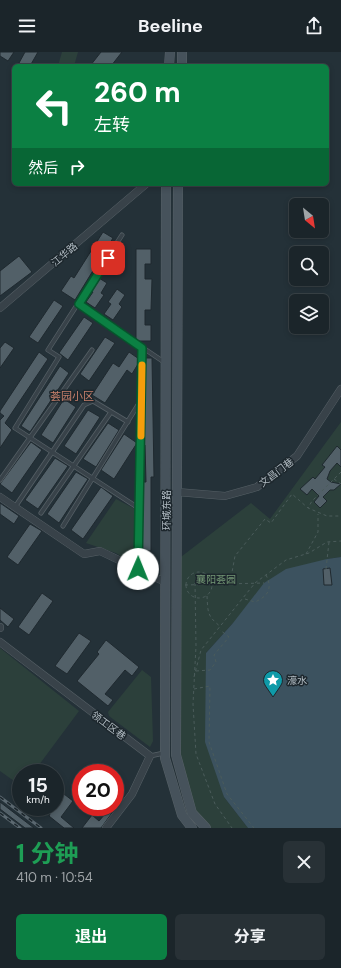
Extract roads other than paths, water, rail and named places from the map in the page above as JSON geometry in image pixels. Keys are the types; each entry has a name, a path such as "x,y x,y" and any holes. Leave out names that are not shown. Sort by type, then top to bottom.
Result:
{"main road":[{"path":"169,64 170,52"},
{"path":"182,52 182,64"},
{"name":"环城东路","path":"166,186 165,753 182,816 192,828"},
{"name":"环城东路","path":"178,186 177,492 181,585 176,755 192,813 206,828"}],"street":[{"name":"江华路","path":"0,308 144,186"},
{"name":"文昌门巷","path":"177,492 225,496 258,487 297,456 341,389"},
{"path":"0,497 84,554 100,550 165,582"},
{"name":"领工区巷","path":"0,642 150,756"},
{"path":"106,828 132,794 150,756"}],"lane":[{"path":"122,235 48,350 59,357 16,428 140,508"},
{"path":"79,304 166,363"},
{"path":"138,569 142,348"},
{"path":"0,480 92,350"},
{"path":"63,526 141,400"},
{"path":"15,507 84,405 93,401 128,422"},
{"path":"41,513 111,412"},
{"path":"150,756 165,753"}],"water":[{"name":"濠水","path":"341,557 341,828 248,828 224,797 205,742 206,653 233,623 264,583 286,569"}],"railway":[{"path":"0,797 41,828"},
{"path":"0,813 20,828"}],"place":[{"name":"濠水","path":"273,697"}],"district":[{"name":"荟园小区","path":"72,396"}],"park label":[{"name":"襄阳荟园","path":"216,579"}]}
